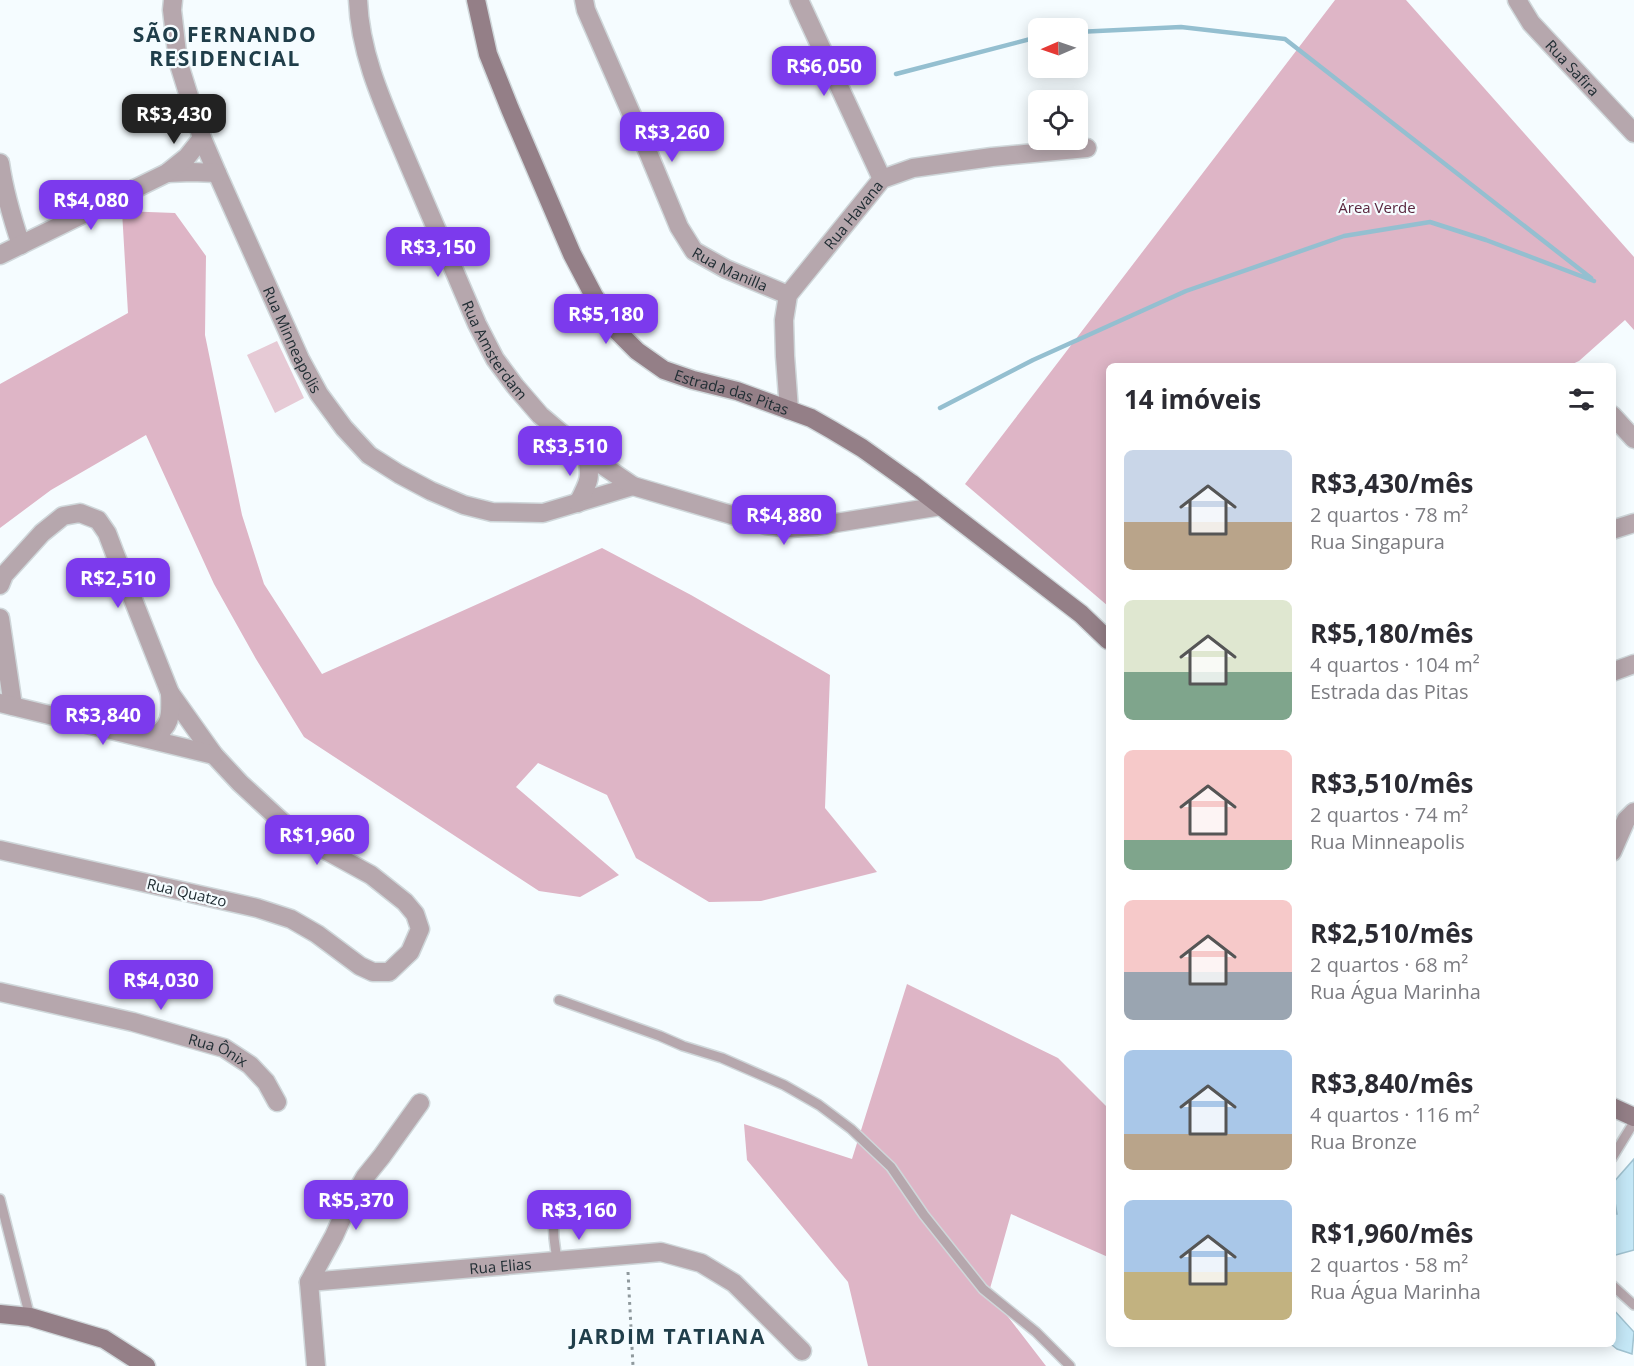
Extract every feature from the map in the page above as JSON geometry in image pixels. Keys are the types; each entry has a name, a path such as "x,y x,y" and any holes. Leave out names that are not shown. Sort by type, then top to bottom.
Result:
{"main road":[{"name":"Estrada das Pitas","path":"476,0 488,54 510,109 572,254 594,296 617,331 637,351 664,370 811,418 862,448 1081,614 1106,638"},
{"path":"1616,1109 1634,1117"},
{"path":"0,1314 30,1317 104,1339 147,1366"}],"street":[{"name":"Rua Minneapolis","path":"173,0 172,10 178,61 202,138 300,358 319,394 344,428 369,455 431,491 464,505 492,512 543,513 633,486"},
{"name":"Rua Amsterdam","path":"358,0 358,18 367,58 382,102 477,324 495,359 540,415 586,454 633,486 766,525 790,528 817,526 941,506"},
{"name":"Rua Manilla","path":"584,0 586,10 679,227 694,251 726,269 788,295"},
{"path":"799,0 882,178"},
{"name":"Rua Safira","path":"1517,0 1531,23 1634,133"},
{"path":"0,255 167,173 187,158 202,138"},
{"name":"Rua Havana","path":"788,295 882,178 913,168 1066,150"},
{"path":"0,163 11,216 21,245"},
{"path":"167,173 217,172"},
{"path":"788,295 784,320 789,410"},
{"path":"1616,419 1634,439"},
{"path":"578,503 587,487 590,471 586,454"},
{"path":"0,585 4,575 42,533 63,516 80,513 98,520 107,533 116,554 170,693 214,755"},
{"path":"1616,529 1634,523"},
{"path":"0,618 7,705 214,755"},
{"path":"1616,671 1634,664"},
{"path":"151,739 159,734 170,720 170,693"},
{"name":"Rua Quatzo","path":"0,850 257,908 291,919 317,934 360,966 373,972 389,972 410,952 420,928 415,914 405,902 371,875 291,829 268,810 214,755"},
{"path":"1616,840 1624,815"},
{"name":"Rua Ônix","path":"0,992 133,1022 224,1048 250,1065 266,1082 277,1102"},
{"path":"316,1366 309,1282 365,1177 420,1103"},
{"name":"Rua Elias","path":"309,1282 661,1252 701,1263 734,1283 802,1351"}],"lane":[{"path":"559,1000 722,1058 784,1085 819,1105 851,1129 891,1167 924,1215 983,1289 1036,1332 1070,1366"},
{"path":"1616,1151 1634,1122"},
{"path":"0,1199 30,1317"},
{"path":"552,1199 556,1261"},
{"path":"1616,1289 1634,1305"}],"path":[{"path":"627,1254 633,1366"}],"shaded area":[{"path":"277,341 304,398 275,413 247,355"}],"green space":[{"name":"Área Verde","path":"1335,0 1406,0 1634,257 1634,330 1625,320 1575,363 1106,363 1106,604 965,484"},
{"path":"122,211 175,213 206,256 205,335 242,515 264,584 322,674 602,548 691,595 830,675 825,808 877,872 761,901 709,902 636,858 607,795 538,763 516,787 619,875 580,897 539,891 304,737 256,659 214,584 146,435 51,490 0,528 0,384 128,313"},
{"path":"907,984 1058,1058 1106,1106 1106,1256 1011,1214 989,1292 1046,1366 868,1366 848,1282 747,1160 744,1124 852,1159"}],"building":[{"path":"1634,1159 1634,1250 1616,1255 1617,1214 1616,1179"},
{"path":"1616,1312 1634,1332 1632,1354 1614,1347"}],"waterway":[{"path":"1088,31 1181,27 1285,39 1591,278"},
{"path":"896,74 1028,40"},
{"path":"940,408 1033,360 1186,291 1344,236 1430,222 1486,240 1594,281"}],"district":[{"name":"SÃO FERNANDO RESIDENCIAL","path":"225,46"},
{"name":"JARDIM TATIANA","path":"668,1336"}]}
